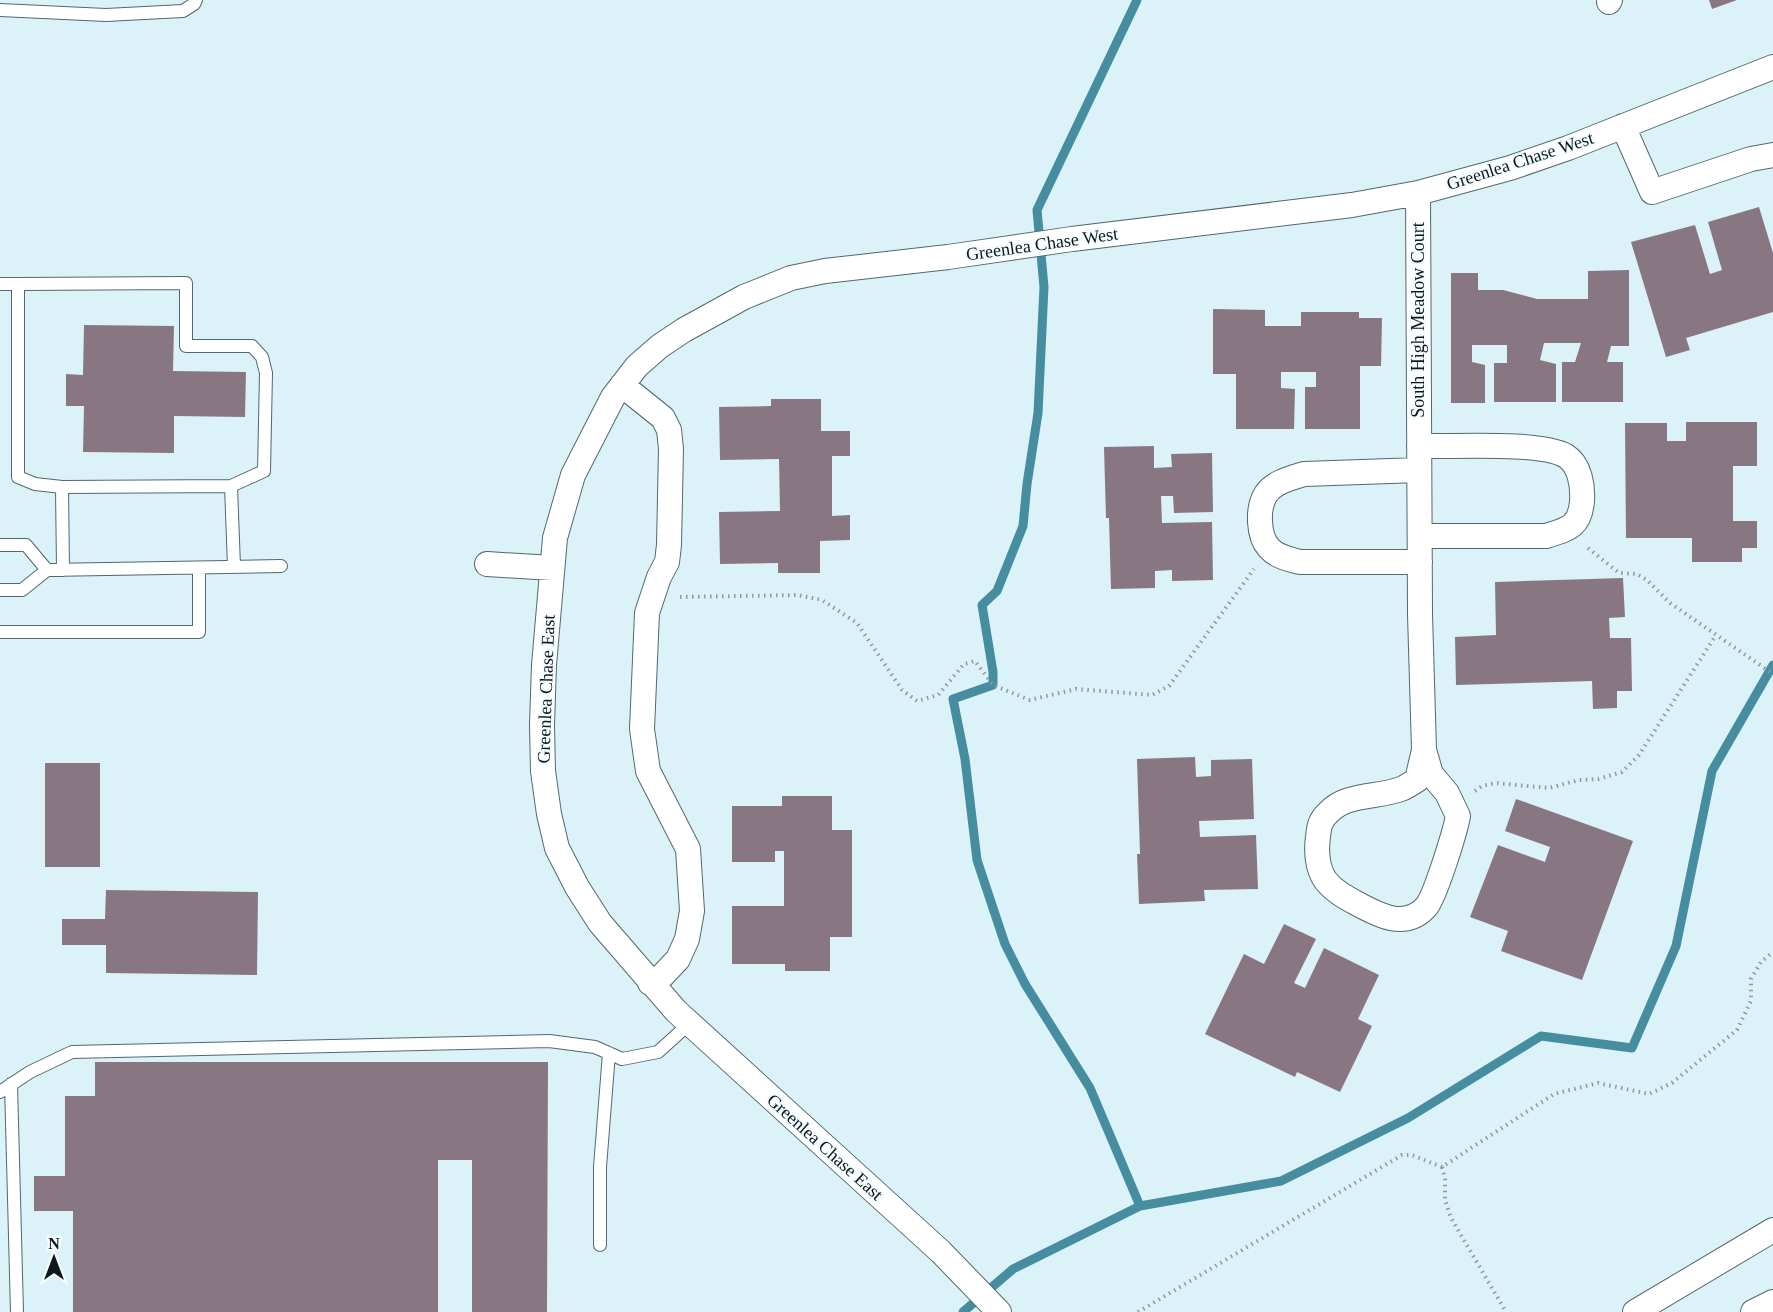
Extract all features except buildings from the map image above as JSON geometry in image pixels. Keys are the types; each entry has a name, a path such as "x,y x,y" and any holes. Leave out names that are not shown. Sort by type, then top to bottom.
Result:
{"street":[{"name":"Greenlea Chase West","path":"562,510 573,475 592,433 613,397 637,366 660,346 684,330 744,297 791,278 1072,239 1342,206 1418,193 1510,168 1773,67"},
{"path":"1623,126 1652,192 1750,159 1773,155"},
{"name":"South High Meadow Court","path":"1418,193 1419,470 1424,750 1417,780 1401,789 1349,800 1329,810 1320,822 1317,859 1325,880 1341,894 1376,914 1393,919 1403,919 1417,914 1428,905 1458,816 1454,805 1431,774 1424,750"},
{"path":"622,385 663,418 669,430 671,449 668,562 652,597 645,627 642,729 644,753 653,784 688,849 692,911 687,939 678,959 663,975 650,983"},
{"path":"1419,446 1542,448 1568,457 1578,471 1582,487 1580,514 1577,522 1566,530 1546,536 1420,536"},
{"path":"1419,470 1304,474 1286,479 1266,494 1261,513 1261,533 1269,548 1283,558 1300,562 1420,562"},
{"name":"Greenlea Chase East","path":"562,510 555,538 544,665 543,771 557,848 577,887 600,923 676,1011 941,1252 999,1312"},
{"path":"487,564 552,568"},
{"path":"1635,1312 1773,1230"},
{"path":"1753,1312 1773,1302"}],"lane":[{"path":"0,10 51,6 106,15 183,11 196,0"},
{"path":"0,284 186,283 186,346 252,346 262,357 266,373 264,471 231,486 62,487 35,484 18,477 18,284"},
{"path":"231,486 234,567"},
{"path":"62,487 63,570"},
{"path":"0,545 26,545 47,570"},
{"path":"0,590 22,590 47,570 281,566"},
{"path":"0,632 199,632 199,568"},
{"path":"0,1092 30,1072 72,1052 549,1041 595,1047 622,1059 658,1052 690,1023"},
{"path":"600,1245 600,1167 609,1053"},
{"path":"11,1084 17,1312"}],"path":[{"path":"1566,530 1619,573 1637,574 1647,580 1670,603 1773,674"},
{"path":"652,597 797,595 822,600 857,623 902,690 917,701 938,695 964,664 975,661 993,685 1030,700 1076,689 1152,695 1169,686 1269,548"},
{"path":"1454,805 1482,786 1495,783 1549,788 1622,772 1639,755 1716,634"},
{"path":"1442,1167 1554,1094 1598,1083 1649,1094 1672,1083 1737,1030 1751,1000 1751,979 1761,962 1773,952"},
{"path":"1138,1312 1402,1155 1412,1155 1442,1167"},
{"path":"1442,1167 1445,1179 1445,1200 1451,1218 1506,1312"}],"waterway":[{"path":"1137,0 1037,210 1044,287 1038,413 1023,526 997,591 982,605 993,685 953,699 965,759 977,860 1005,944 1025,984 1090,1088 1140,1206"},
{"path":"963,1312 1013,1269 1140,1206 1281,1181 1408,1118 1541,1036 1632,1048 1676,946 1712,771 1773,665"}]}
